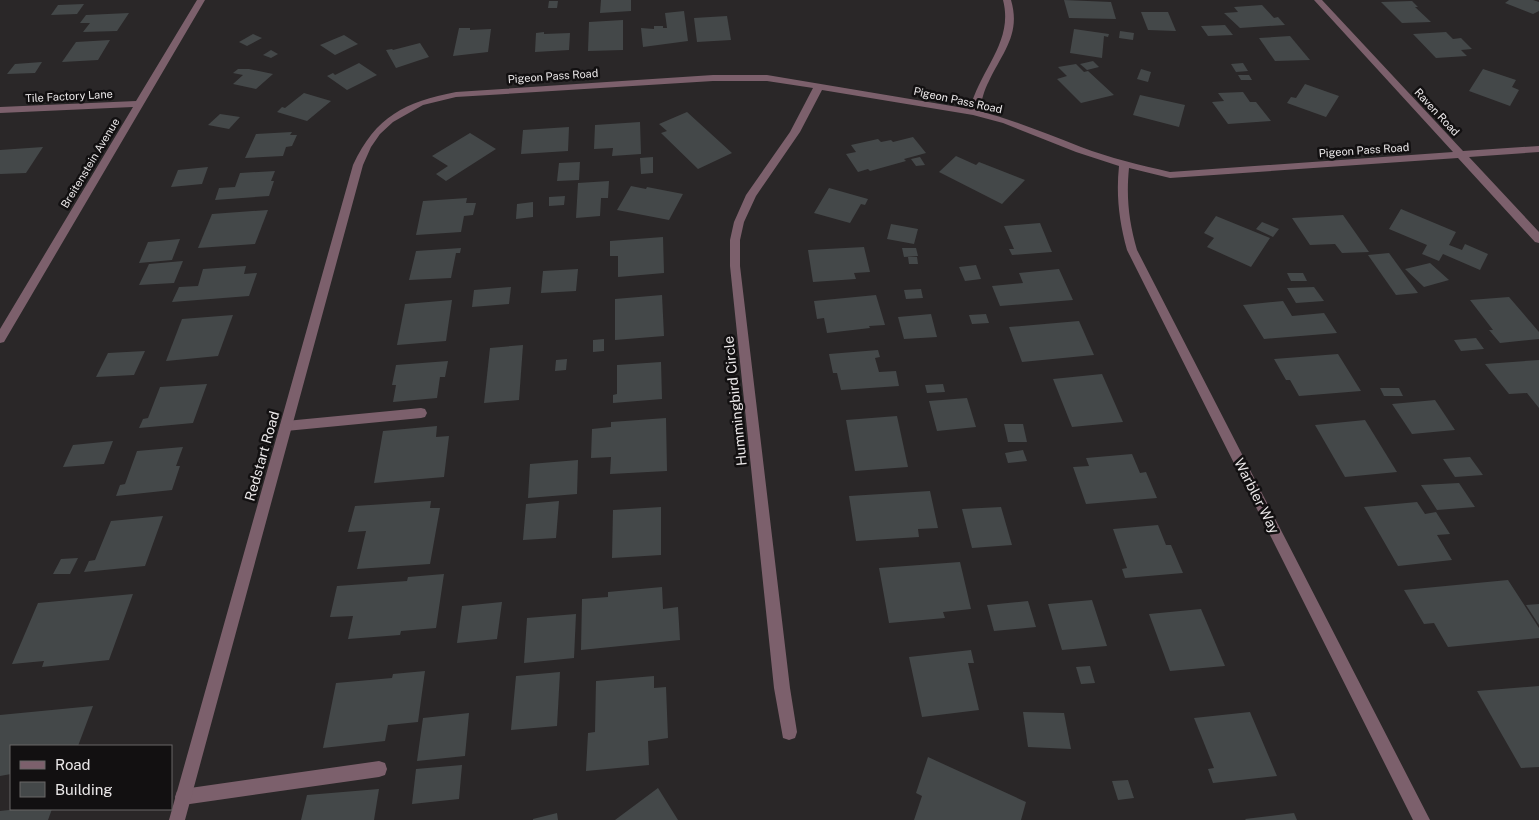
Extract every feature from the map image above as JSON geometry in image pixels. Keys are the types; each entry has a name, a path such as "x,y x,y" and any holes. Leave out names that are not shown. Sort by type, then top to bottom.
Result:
{"street":[{"name":"Breitenstein Avenue","path":"0,339 201,0"},
{"path":"974,112 979,90 1011,28 1011,10 1007,0"},
{"name":"Raven Road","path":"1318,0 1539,239"},
{"name":"Pigeon Pass Road","path":"398,114 430,99 448,95 748,77 870,94 974,112 1006,122 1078,150 1170,175 1539,149"},
{"name":"Hummingbird Circle","path":"789,732 782,688 736,276 735,240 738,222 751,195 795,132 818,88"},
{"name":"Tile Factory Lane","path":"0,110 139,104"},
{"name":"Redstart Road","path":"176,820 364,148 378,130 398,114"},
{"name":"Warbler Way","path":"1124,164 1121,192 1126,229 1132,250 1422,820"},
{"path":"286,426 421,413"},
{"path":"183,797 379,770"}],"building":[{"path":"601,0 631,0 631,11 600,13"},
{"path":"1064,0 1111,2 1116,19 1069,18"},
{"path":"1509,0 1533,0 1539,2 1539,11 1533,14 1505,3"},
{"path":"549,1 558,1 557,8 548,8"},
{"path":"1412,1 1418,7 1415,7 1431,22 1402,23 1381,2"},
{"path":"84,4 77,14 51,15 58,5"},
{"path":"1262,5 1274,18 1278,17 1285,25 1240,28 1224,13 1238,12 1234,7"},
{"path":"684,11 688,41 643,47 641,28 654,29 654,26 663,26 663,28 667,28 665,13"},
{"path":"1141,12 1168,12 1176,31 1148,30"},
{"path":"129,13 117,31 83,32 90,23 80,23 86,15"},
{"path":"727,16 731,40 697,42 694,18"},
{"path":"623,20 623,50 588,51 589,22"},
{"path":"1225,25 1233,35 1208,36 1201,26"},
{"path":"459,28 470,28 470,30 491,29 488,52 453,56"},
{"path":"1074,29 1109,34 1108,37 1104,36 1102,58 1070,53"},
{"path":"1120,31 1134,33 1133,40 1119,38"},
{"path":"544,32 544,34 570,33 569,50 535,52 536,33"},
{"path":"1446,32 1453,39 1461,38 1472,49 1461,50 1467,56 1436,58 1413,34"},
{"path":"253,34 262,38 247,46 239,42"},
{"path":"344,35 358,44 335,55 320,45"},
{"path":"1290,36 1310,60 1275,61 1259,38"},
{"path":"110,40 98,60 62,62 76,42"},
{"path":"420,43 429,57 396,68 386,50 393,50"},
{"path":"271,50 278,54 271,58 263,55"},
{"path":"1093,61 1099,67 1087,70 1080,64"},
{"path":"42,62 35,73 7,74 15,64"},
{"path":"359,63 377,75 347,90 327,76 333,73 335,75"},
{"path":"1243,63 1248,71 1236,72 1231,64"},
{"path":"1076,64 1084,72 1088,71 1114,95 1081,103 1057,79 1067,76 1058,67"},
{"path":"238,69 249,69 273,74 256,89 233,84 243,75 233,73"},
{"path":"1141,69 1151,72 1148,82 1137,79"},
{"path":"1483,69 1516,80 1512,87 1519,90 1510,106 1469,91"},
{"path":"1238,75 1249,75 1252,80 1241,80"},
{"path":"1305,84 1339,96 1326,117 1287,103 1291,97 1296,98"},
{"path":"1243,92 1250,102 1256,102 1271,121 1228,124 1212,102 1224,101 1218,93"},
{"path":"304,93 331,101 307,121 277,112 282,107 285,108"},
{"path":"1140,95 1185,105 1179,127 1133,115"},
{"path":"687,112 732,153 698,169 661,133 667,131 659,124"},
{"path":"220,114 240,117 229,129 208,125"},
{"path":"640,122 641,154 612,156 613,148 594,149 595,125"},
{"path":"569,127 568,151 521,154 523,130"},
{"path":"292,132 290,135 297,135 292,146 286,147 283,156 245,158 256,134"},
{"path":"470,133 496,149 446,181 436,174 448,166 432,156"},
{"path":"913,137 926,153 870,171 868,169 858,172 846,154 856,152 851,145 878,139 881,142 891,140 893,142"},
{"path":"43,147 26,173 0,174 0,150"},
{"path":"956,156 976,165 979,162 1025,180 1002,204 939,172"},
{"path":"653,157 653,173 641,174 640,158"},
{"path":"920,157 925,165 916,166 911,159"},
{"path":"580,162 579,180 557,181 559,163"},
{"path":"208,167 202,184 171,187 178,170"},
{"path":"275,171 271,181 274,181 269,196 215,200 219,188 235,187 240,173"},
{"path":"609,181 608,198 601,198 600,216 576,218 578,183"},
{"path":"631,186 683,194 669,220 617,210"},
{"path":"829,188 868,199 865,205 861,204 850,223 814,213"},
{"path":"565,196 564,205 549,206 549,197"},
{"path":"467,198 466,203 476,203 473,215 464,216 461,232 416,235 423,201"},
{"path":"533,202 533,217 516,219 517,204"},
{"path":"1401,209 1456,232 1449,245 1462,250 1465,244 1488,254 1480,270 1443,254 1439,261 1422,254 1427,245 1389,229"},
{"path":"268,210 255,244 198,248 212,214"},
{"path":"1343,215 1369,252 1342,253 1335,244 1310,245 1292,218"},
{"path":"1216,216 1270,238 1251,267 1207,247 1214,238 1204,233"},
{"path":"1262,222 1279,229 1273,237 1256,229"},
{"path":"1040,223 1052,252 1012,255 1009,249 1014,249 1004,226"},
{"path":"891,224 918,229 914,244 887,239"},
{"path":"663,237 664,273 618,277 618,256 610,256 610,241"},
{"path":"180,239 172,260 139,263 148,242"},
{"path":"864,247 870,272 854,273 856,279 813,282 808,250"},
{"path":"461,248 460,253 456,253 451,278 409,280 416,251"},
{"path":"902,248 916,248 918,256 904,257"},
{"path":"1389,253 1418,293 1396,295 1368,255"},
{"path":"908,257 917,257 918,264 909,264"},
{"path":"183,261 174,283 139,285 149,264"},
{"path":"1430,263 1449,280 1424,287 1405,269"},
{"path":"976,265 981,279 965,281 959,267"},
{"path":"246,266 244,274 257,273 249,296 172,302 179,287 198,286 203,269"},
{"path":"578,269 576,291 541,293 543,271"},
{"path":"1059,269 1073,300 1000,306 992,286 1023,283 1019,273"},
{"path":"1287,273 1303,273 1307,281 1291,281"},
{"path":"511,287 509,304 472,307 474,290"},
{"path":"1314,287 1324,301 1296,303 1287,288"},
{"path":"921,289 923,298 906,299 904,290"},
{"path":"662,295 664,336 615,340 615,299"},
{"path":"876,295 885,325 827,333 824,318 817,319 814,301"},
{"path":"1509,297 1539,332 1539,339 1500,343 1489,330 1493,330 1470,300"},
{"path":"452,300 446,341 397,345 405,304"},
{"path":"1283,301 1292,316 1324,313 1337,333 1264,339 1243,305"},
{"path":"931,314 937,337 904,339 898,317"},
{"path":"986,314 989,323 972,324 969,315"},
{"path":"233,315 218,356 166,361 182,319"},
{"path":"1079,321 1094,355 1022,362 1009,327"},
{"path":"1476,338 1484,349 1461,351 1454,340"},
{"path":"604,339 604,351 593,352 593,340"},
{"path":"523,345 519,400 484,403 490,348"},
{"path":"878,350 880,357 875,358 879,372 896,371 899,386 841,390 837,373 833,373 829,354"},
{"path":"145,351 134,375 96,377 108,353"},
{"path":"1338,354 1361,391 1299,396 1290,380 1286,380 1274,359"},
{"path":"567,359 566,370 555,371 556,360"},
{"path":"1539,360 1539,408 1527,393 1509,394 1485,364"},
{"path":"448,361 445,377 440,377 437,398 393,402 396,385 392,385 396,365"},
{"path":"661,362 662,399 613,403 613,395 617,394 617,365"},
{"path":"1102,374 1123,422 1072,427 1053,379"},
{"path":"207,384 193,423 139,428 143,419 148,418 160,387"},
{"path":"943,384 945,392 927,393 925,385"},
{"path":"1380,388 1399,388 1403,396 1384,396"},
{"path":"967,398 976,427 937,431 929,401"},
{"path":"1435,400 1455,430 1412,434 1392,404"},
{"path":"897,416 908,467 855,471 846,420"},
{"path":"666,418 667,471 610,474 611,457 591,458 592,429 611,427 611,422"},
{"path":"1365,420 1397,472 1345,477 1315,425"},
{"path":"1004,424 1023,424 1027,442 1008,442"},
{"path":"437,426 436,437 449,436 444,477 374,483 383,431"},
{"path":"113,441 104,464 63,467 73,445"},
{"path":"183,447 176,466 180,466 172,490 116,496 120,485 125,484 137,451"},
{"path":"1023,450 1027,461 1008,463 1005,453"},
{"path":"1132,454 1140,473 1146,472 1157,498 1086,504 1073,467 1089,466 1086,458"},
{"path":"1470,457 1483,475 1455,477 1443,459"},
{"path":"578,460 577,494 528,498 530,464"},
{"path":"1459,483 1475,507 1437,510 1421,485"},
{"path":"930,491 938,528 918,529 919,537 856,541 849,496"},
{"path":"431,501 430,508 440,508 430,564 357,569 366,531 348,532 355,506"},
{"path":"559,501 556,538 523,540 526,504"},
{"path":"1417,502 1425,514 1436,512 1450,534 1437,535 1452,560 1398,566 1364,507"},
{"path":"661,507 661,555 612,558 613,510"},
{"path":"1001,507 1012,545 972,548 962,509"},
{"path":"163,516 145,566 84,572 89,561 95,560 111,521"},
{"path":"1158,525 1166,545 1171,545 1183,573 1125,578 1122,569 1127,568 1113,529"},
{"path":"78,558 70,574 53,574 61,559"},
{"path":"960,562 971,609 943,612 945,618 889,623 879,568"},
{"path":"444,574 436,628 401,631 400,635 348,639 353,616 330,617 337,586 407,581 408,577"},
{"path":"1508,580 1539,628 1539,638 1448,647 1434,623 1424,624 1404,590"},
{"path":"662,587 663,609 678,607 680,640 581,650 582,599 608,597 608,592"},
{"path":"133,594 109,660 42,667 44,661 12,664 38,603"},
{"path":"1092,600 1107,646 1062,650 1048,604"},
{"path":"1028,601 1036,627 994,631 987,605"},
{"path":"502,602 497,639 457,643 462,606"},
{"path":"1539,604 1539,625 1526,605"},
{"path":"1201,609 1225,666 1170,671 1149,614"},
{"path":"576,614 574,658 524,663 527,618"},
{"path":"971,650 974,663 968,663 979,710 922,717 909,657"},
{"path":"1090,666 1095,683 1081,684 1076,667"},
{"path":"425,671 418,722 388,725 385,741 323,748 336,683 392,678 393,674"},
{"path":"560,672 557,726 511,730 516,676"},
{"path":"654,676 654,688 666,687 668,738 648,741 649,765 586,771 588,733 595,732 596,681"},
{"path":"1539,686 1539,767 1521,768 1477,691"},
{"path":"93,706 78,745 10,745 10,774 0,776 0,715"},
{"path":"1023,712 1064,713 1071,749 1028,747"},
{"path":"1250,712 1277,776 1213,783 1208,769 1214,768 1194,718"},
{"path":"469,713 465,756 417,761 423,718"},
{"path":"928,757 1026,802 1021,820 914,820 922,796 916,793"},
{"path":"462,765 459,799 412,804 416,769"},
{"path":"1128,780 1134,798 1118,800 1112,781"},
{"path":"658,788 678,820 615,820"},
{"path":"379,789 374,820 301,820 307,795"},
{"path":"52,810 48,820 0,820 0,811"},
{"path":"557,813 558,820 533,820 533,819"},
{"path":"1294,813 1297,820 1245,819"}]}
